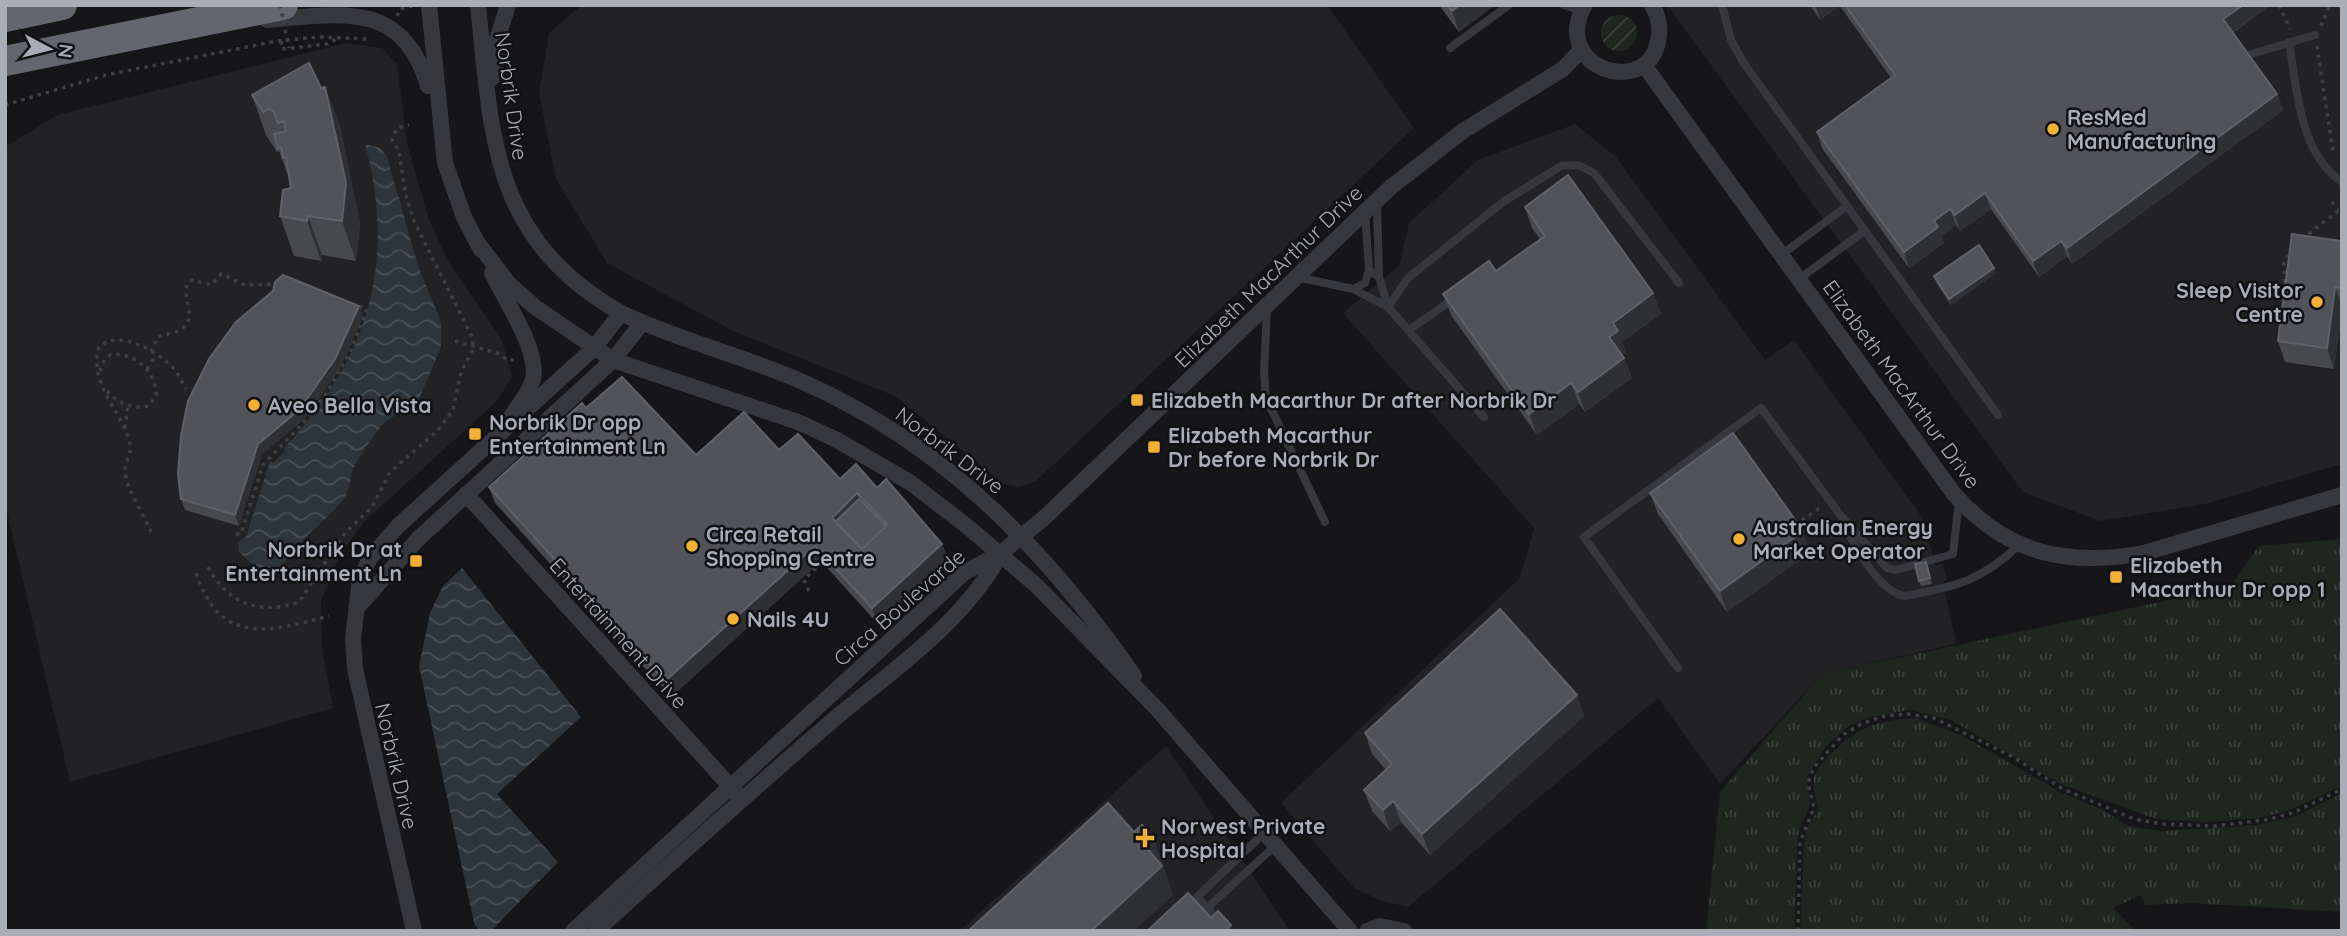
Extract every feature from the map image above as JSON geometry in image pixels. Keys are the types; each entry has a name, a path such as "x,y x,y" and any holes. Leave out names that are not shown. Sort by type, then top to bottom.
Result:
{"highway":[{"path":"5,17 62,5"},
{"path":"5,61 282,5"}],"street":[{"name":"Norbrik Drive","path":"429,5 439,125 453,189 528,345 533,363 534,377 529,388 500,434"},
{"name":"Norbrik Drive","path":"478,5 490,118 503,177 530,231 559,269 593,297 621,313 802,382 845,402 914,446 1024,536 1094,618 1158,710"},
{"path":"490,118 496,43 508,5"},
{"path":"1583,8 1577,36 1581,50 1598,68 1616,73 1631,71 1644,65 1658,44 1659,18 1652,5"},
{"path":"175,27 332,16 366,17 382,22 407,38 415,50 439,125"},
{"name":"Elizabeth MacArthur Drive","path":"1001,553 1024,536 1429,155 1563,69 1581,50"},
{"name":"Elizabeth MacArthur Drive","path":"1644,65 1959,500 1989,527 2019,545 2077,559 2111,559 2144,554 2342,495"},
{"name":"Norbrik Drive","path":"477,242 509,284 535,307 593,349 612,360 797,422 838,440 911,483 1001,553 1158,710 1350,931"},
{"name":"Norbrik Drive","path":"414,931 360,695 353,639 360,579 370,558 398,526 593,349 621,313"},
{"path":"358,608 418,539 612,360 642,323"},
{"name":"Entertainment Drive","path":"466,494 736,794"},
{"name":"Circa Boulevarde","path":"573,931 736,794 942,628 986,581 1001,553"},
{"name":"Circa Boulevarde","path":"596,931 965,572 1001,553"},
{"path":"1367,931 1380,926 1404,931"}],"lane":[{"path":"1450,48 1509,5"},
{"path":"1564,5 1583,8"},
{"path":"1722,5 1734,47 1863,232 1998,415"},
{"path":"2248,55 2315,35"},
{"path":"2291,42 2299,106 2311,142 2327,172 2342,182"},
{"path":"1388,307 1408,278 1503,202 1561,166 1578,165 1594,173 1679,283"},
{"path":"1781,255 1847,206"},
{"path":"1353,289 1365,283 1369,270 1371,207"},
{"path":"1371,207 1379,277 1388,307"},
{"path":"1798,279 1863,232"},
{"path":"1369,270 1379,277"},
{"path":"1297,277 1353,289 1388,307 1484,417"},
{"path":"1409,330 1459,296"},
{"path":"1267,306 1264,372 1266,398 1325,522"},
{"path":"1678,667 1584,537 1761,408 1841,516 1879,562 1896,570 1953,554 1959,500"},
{"path":"1841,516 1866,564 1900,596 1945,588 1980,576 1997,566 2019,545"},
{"path":"1227,931 1197,897 1265,832"},
{"path":"1207,908 1276,845"}],"path":[{"path":"282,5 289,48"},
{"path":"400,9 418,5"},
{"path":"2279,5 2291,42"},
{"path":"2330,5 2315,35 2334,155"},
{"path":"2339,5 2342,10"},
{"path":"281,40 282,49 328,44 340,37"},
{"path":"5,106 106,75 281,40 340,37 374,40"},
{"path":"208,567 224,591 245,604 280,607 304,598 310,582 331,552 372,507 390,472 437,431 453,410 461,372 473,346 470,332 437,262 420,235 409,206 399,151 392,140 397,128 409,125"},
{"path":"2285,301 2287,254 2340,209 2332,202"},
{"path":"150,352 158,337 180,330 187,322 190,313 185,293 188,282 192,280 211,285 221,274 245,285 280,284"},
{"path":"2285,291 2294,292"},
{"path":"236,534 241,534 268,457 306,420 342,368 367,309 355,305"},
{"path":"127,435 110,407 100,378 97,356 104,342 124,340 156,355 175,370 186,388"},
{"path":"455,341 500,354 507,360 515,360"},
{"path":"100,378 104,361 110,355 129,356 147,369 155,384 155,399 149,406 128,406 112,397 102,384"},
{"path":"147,369 156,355"},
{"path":"128,406 125,422 131,448 126,474 151,532"},
{"path":"1794,526 1806,517"},
{"path":"808,557 817,567 804,580 810,591"},
{"path":"196,573 208,602 229,622 243,627 271,631 329,616"},
{"path":"1798,931 1800,842 1814,808 1808,783 1814,767 1843,736 1861,724 1884,716 1908,714 1934,718 2012,757 2063,789 2134,819 2162,824 2214,826 2265,820 2293,813 2342,789"}],"shaded area":[{"path":"582,5 1327,5 1414,128 1036,481 1019,487 1003,484 897,397 735,332 607,263 556,179 539,93 549,33"},
{"path":"1667,5 2342,5 2342,464 2205,504 2100,521 2023,492"},
{"path":"346,43 382,48 397,64 407,143 428,217 448,261 502,340 512,377 497,401 364,522 340,555 321,601 322,648 333,708 70,782 5,503 5,147 57,115"},
{"path":"1575,124 1616,157 1765,360 1794,340 1924,520 1935,565 1943,564 1947,580 1943,581 1956,644 1822,674 1720,784 1658,698 1408,907 1382,901 1354,888 1281,803 1520,578 1534,528 1343,313 1399,266 1409,223 1478,160"},
{"name":"Norwest Private Hospital","path":"1166,746 1290,931 959,931"}],"green space":[{"path":"1619,15 1631,21 1637,33 1631,45 1619,51 1607,45 1601,33 1607,21"},
{"path":"2342,539 2342,786 2287,811 2259,818 2206,822 2156,819 2061,784 1951,720 1909,710 1867,718 1849,726 1823,750 1807,777 1810,805 1799,830 1795,931 1706,931 1720,792 1822,674 2230,587 2259,546"},
{"path":"1915,718 1961,735 2062,793 2103,810 2128,826 2161,831 2257,825 2296,816 2342,793 2342,912 2189,903 2145,905 2141,895 2113,908 2136,931 1800,931 1804,843 1807,828 1818,810 1814,786 1816,772 1839,746 1858,732 1890,721"}],"water":[{"path":"365,144 380,148 387,157 418,266 441,322 441,347 416,406 391,418 379,429 355,466 346,495 339,505 286,561 270,570 261,569 239,551 238,542 246,537 270,461 274,462 285,451 284,448 337,380 355,344 368,308 376,269 378,230 374,188"},
{"path":"462,568 581,717 497,794 558,862 491,931 479,931 474,923 419,666 430,613 443,586"}],"building":[{"path":"1447,5 1460,5 1452,11"},
{"name":"ResMed Manufacturing","path":"1845,5 2243,5 2223,19 2277,94 2067,248 2061,241 2033,261 1985,193 1955,215 1950,209 1934,221 1938,227 1904,252 1817,132 1895,75"},
{"path":"309,63 321,88 325,87 346,183 342,221 308,216 307,221 280,216 283,190 291,188 286,157 283,158 274,134 286,131 284,121 278,123 274,112 269,109 263,112 252,95"},
{"path":"1568,175 1653,293 1613,323 1618,331 1609,337 1624,358 1578,392 1571,383 1529,414 1443,294 1489,261 1496,271 1545,236 1525,207"},
{"name":"Sleep Visitor Centre","path":"2292,234 2342,241 2342,288 2335,287 2327,348 2278,341"},
{"path":"1979,245 1994,268 1949,299 1934,276"},
{"name":"Aveo Bella Vista","path":"283,275 359,306 335,359 299,410 258,444 235,515 181,499 178,474 181,436 188,401 209,359 236,322 273,291 275,282"},
{"name":"Circa Retail Shopping Centre","path":"622,377 696,455 744,412 779,450 798,434 840,479 856,464 877,488 886,479 942,544 872,608 815,546 665,681 489,487 582,403 586,408","holes":["857,493 887,524 862,549 832,518"]},
{"name":"Australian Energy Market Operator","path":"1733,433 1803,531 1720,591 1650,493"},
{"path":"859,499 886,526 862,549 835,522"},
{"path":"1926,562 1930,578 1919,581 1915,564"},
{"path":"1500,609 1577,695 1422,834 1393,801 1383,810 1364,790 1392,764 1365,733"},
{"path":"1108,803 1134,832 1142,825 1154,838 1145,846 1162,866 1091,931 968,931"},
{"path":"1188,893 1211,918 1218,911 1231,925 1225,931 1147,931"}],"place":[{"name":"ResMed Manufacturing","path":"2053,129"},
{"name":"Sleep Visitor Centre","path":"2317,302"},
{"name":"Elizabeth Macarthur Dr after Norbrik Dr","path":"1137,400"},
{"name":"Aveo Bella Vista","path":"254,405"},
{"name":"Norbrik Dr opp Entertainment Ln","path":"475,434"},
{"name":"Elizabeth Macarthur Dr before Norbrik Dr","path":"1154,447"},
{"name":"Australian Energy Market Operator","path":"1739,539"},
{"name":"Circa Retail Shopping Centre","path":"692,546"},
{"name":"Norbrik Dr at Entertainment Ln","path":"416,561"},
{"name":"Elizabeth Macarthur Dr opp 1","path":"2116,577"},
{"name":"Nails 4U","path":"733,619"},
{"name":"Norwest Private Hospital","path":"1145,838"}]}
